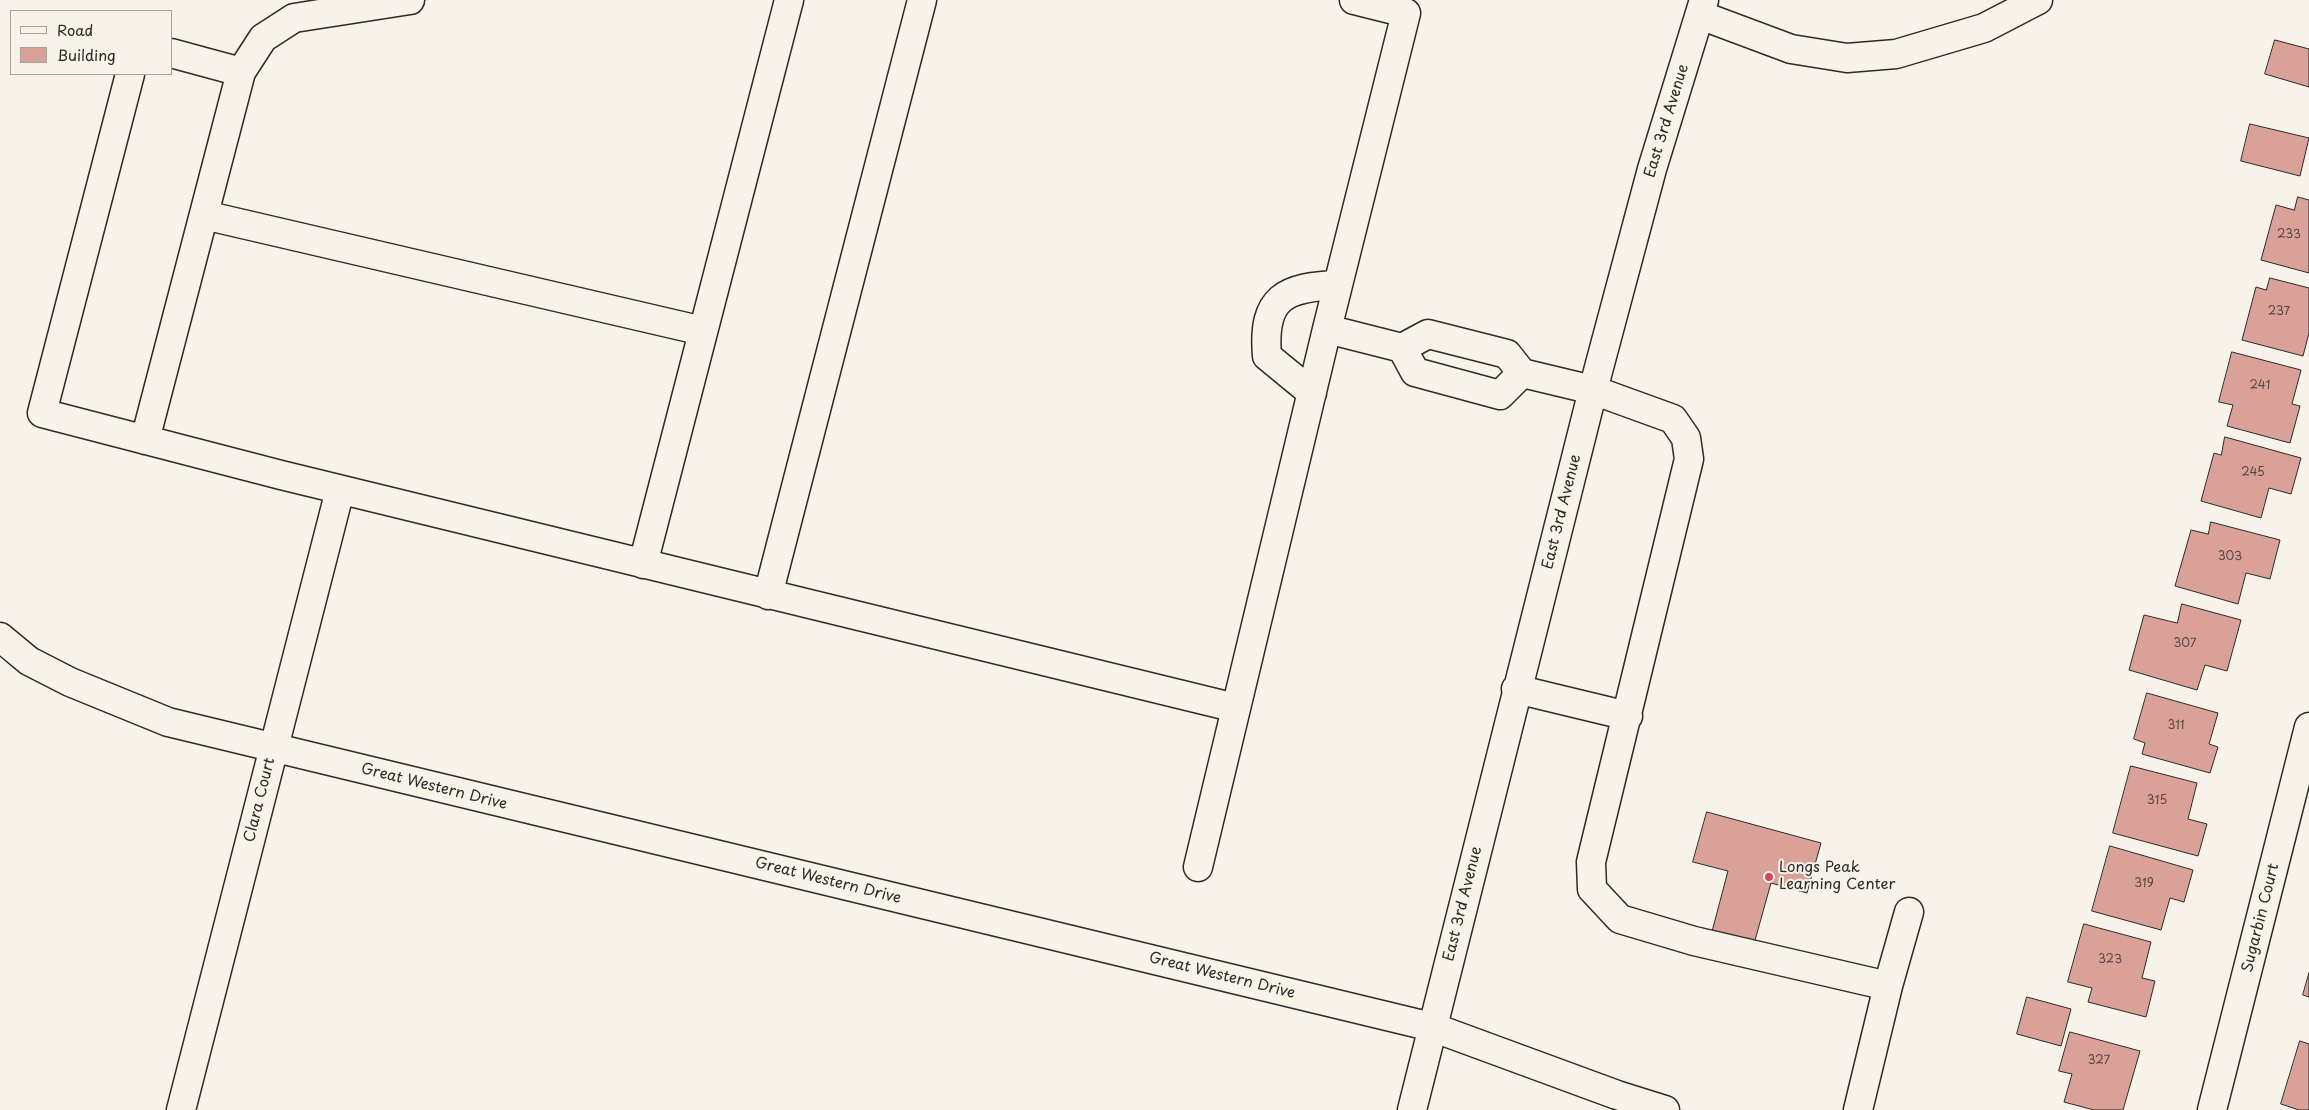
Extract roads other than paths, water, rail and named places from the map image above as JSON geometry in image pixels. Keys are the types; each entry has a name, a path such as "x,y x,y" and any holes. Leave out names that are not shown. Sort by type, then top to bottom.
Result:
{"street":[{"path":"145,440 241,72 263,38 294,18 410,0"},
{"path":"643,564 788,0"},
{"path":"768,595 922,0"},
{"path":"1198,867 1327,329 1406,13 1354,0"},
{"path":"1702,8 1791,49 1847,58 1896,54 1984,28 2038,0"},
{"name":"East 3rd Avenue","path":"1412,1110 1516,689 1593,390 1652,170 1702,8"},
{"path":"172,53 241,72"},
{"path":"130,75 42,413 340,490 1236,708"},
{"path":"204,215 703,331"},
{"path":"1312,393 1267,356 1266,337 1270,320 1275,304 1286,293 1309,286 1338,285"},
{"path":"1327,329 1402,348 1428,334 1507,354 1522,373 1593,390 1673,419 1686,438 1689,459 1591,862 1592,889 1620,919 1694,941 1888,986"},
{"path":"1402,348 1415,372 1500,395 1522,373"},
{"name":"Clara Court","path":"181,1110 340,490"},
{"name":"Great Western Drive","path":"0,638 29,661 61,678 159,718 273,748 1432,1027 1617,1095 1665,1110"},
{"path":"1516,689 1628,716"},
{"name":"Sugarbin Court","path":"2212,1110 2309,727"},
{"path":"1858,1110 1888,986 1909,912"}],"place":[{"name":"Longs Peak Learning Center","path":"1769,877"}]}
